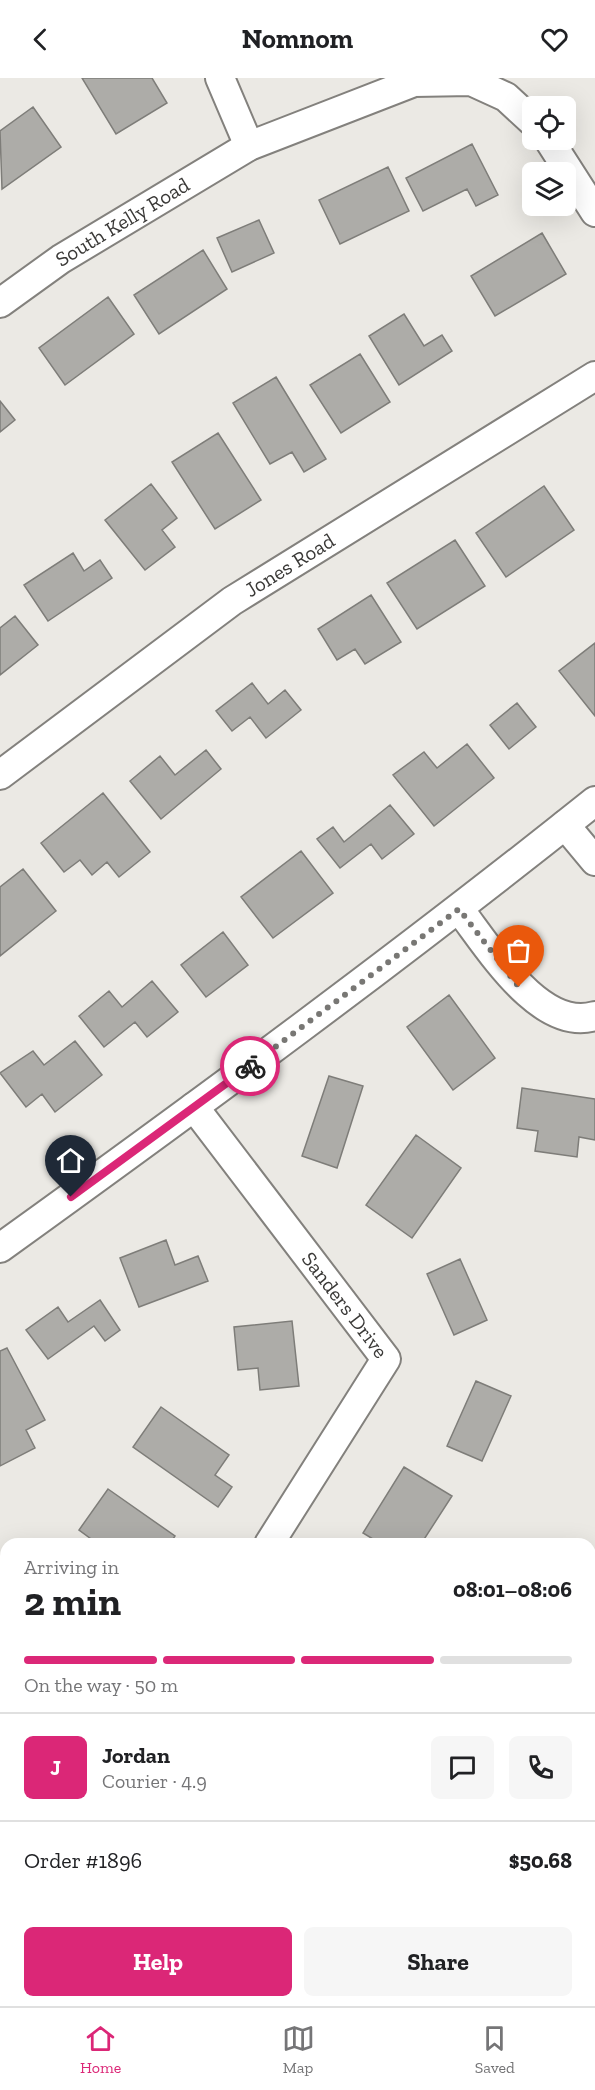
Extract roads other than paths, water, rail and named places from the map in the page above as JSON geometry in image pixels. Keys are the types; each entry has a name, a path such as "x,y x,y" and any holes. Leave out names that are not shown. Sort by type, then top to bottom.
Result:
{"street":[{"path":"220,78 249,146"},
{"name":"South Kelly Road","path":"0,303 61,259 249,146 414,82 471,81 506,97 522,112"},
{"path":"555,150 595,212"},
{"name":"Jones Road","path":"0,775 232,601 595,376"},
{"path":"0,1248 195,1107 459,909 595,801"},
{"path":"565,825 595,861"},
{"path":"459,909 519,987 545,1007 582,1020 595,1016"},
{"name":"Sanders Drive","path":"195,1107 386,1359 273,1538"}]}
